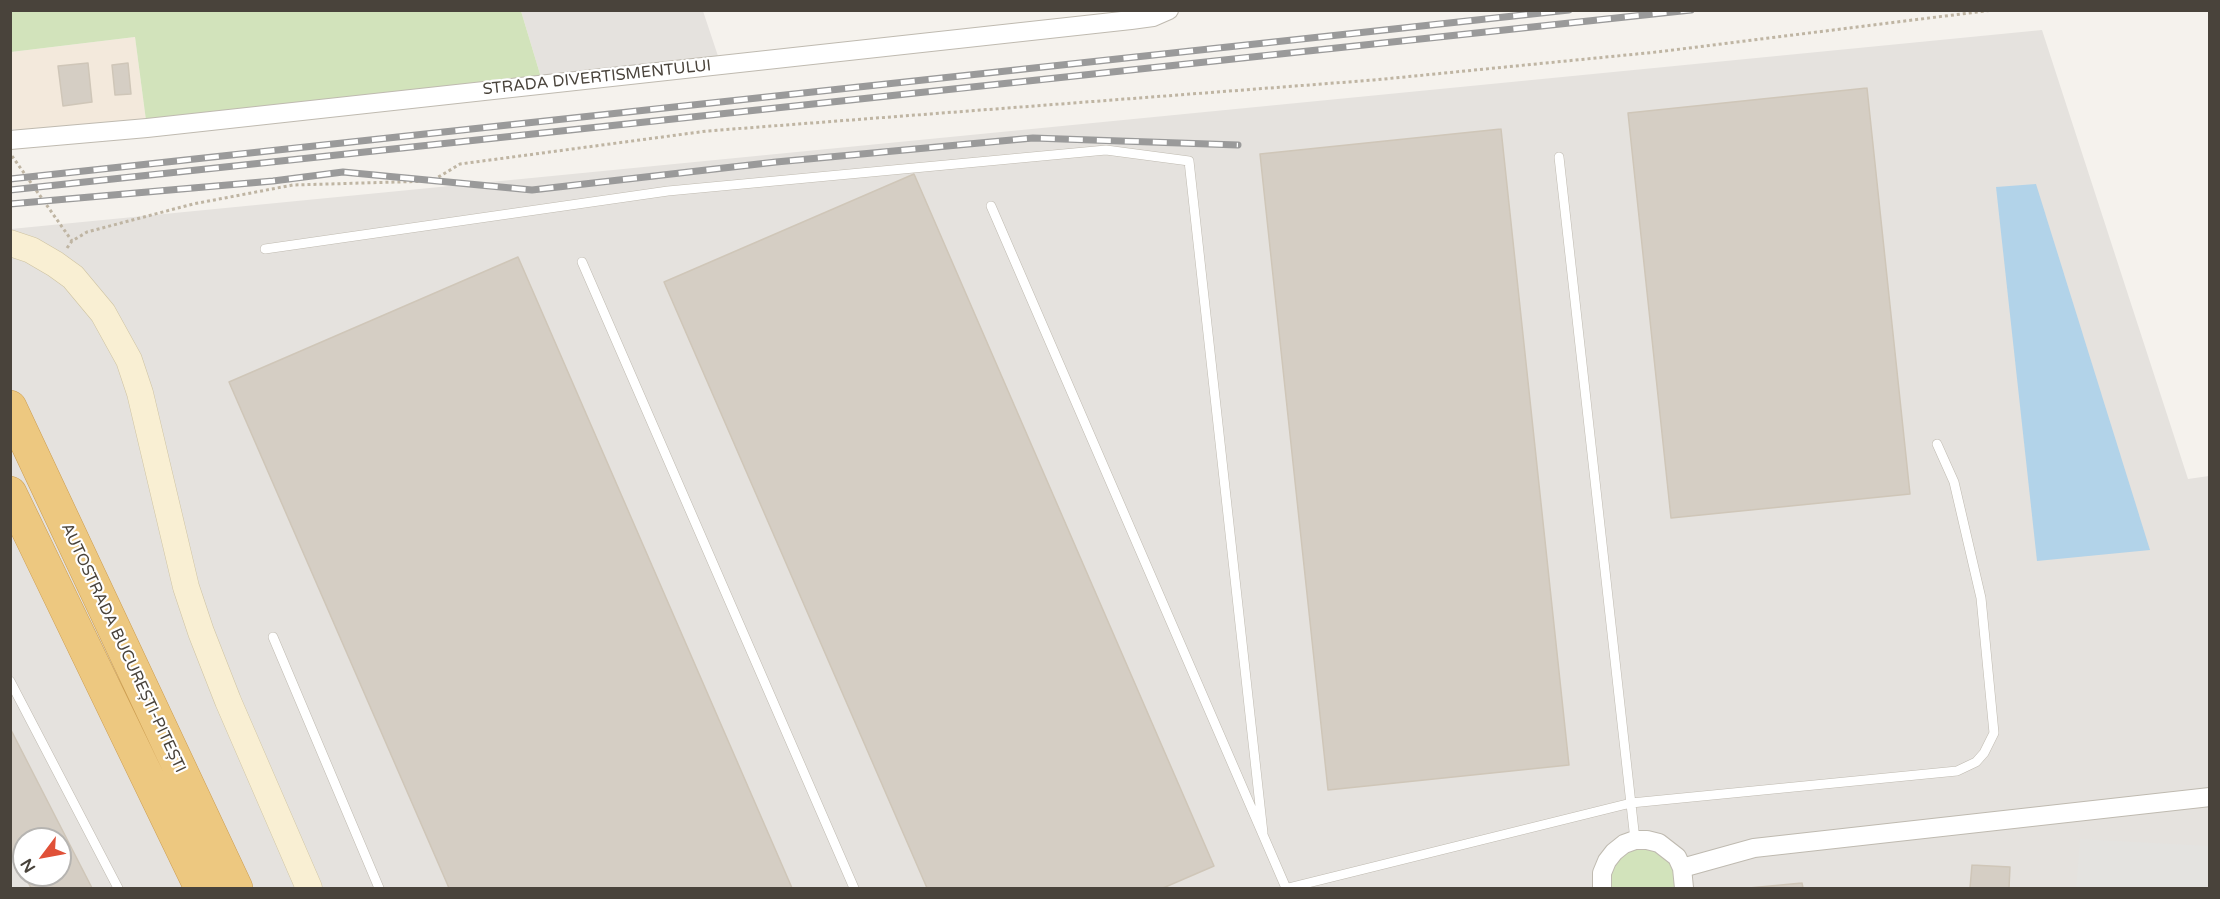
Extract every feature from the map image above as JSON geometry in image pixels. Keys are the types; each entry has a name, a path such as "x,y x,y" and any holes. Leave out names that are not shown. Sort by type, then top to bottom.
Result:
{"highway":[{"name":"AUTOSTRADA BUCUREȘTI-PITEȘTI","path":"10,407 236,888"},
{"name":"AUTOSTRADA BUCUREȘTI-PITEȘTI","path":"10,493 201,888"},
{"path":"40,556 83,671 182,888"}],"main road":[{"path":"10,243 31,250 73,277 103,313 129,360 140,393 186,587 201,632 228,701 309,888"}],"street":[{"name":"STRADA DIVERTISMENTULUI","path":"17,140 1119,22 1154,16 1169,10"},
{"path":"1682,868 1754,848 2210,796"},
{"path":"1602,888 1602,873 1606,861 1614,852 1624,844 1635,840 1647,840 1659,843 1677,857 1682,868 1684,888"}],"lane":[{"path":"265,249 668,191 1106,150 1189,161 1263,833"},
{"path":"1559,157 1635,840"},
{"path":"991,206 1287,888 1631,803 1957,771 1976,762 1984,753 1994,734 1982,598 1954,482 1937,444"},
{"path":"582,262 854,888"},
{"path":"273,637 379,888"},
{"path":"10,681 118,888"}],"path":[{"path":"55,264 72,241 87,232 193,204 293,185 432,181 460,164 707,131 1374,80 1657,52 1993,10"},
{"path":"10,155 72,241"}],"shaded area":[{"path":"521,11 703,11 721,65 543,84"},
{"path":"2042,30 2188,479 2209,476 2209,888 11,888 11,229"},
{"path":"135,37 146,120 35,132 11,129 11,52"},
{"path":"2080,839 2209,846 2209,888 2076,888"}],"green space":[{"path":"10,11 521,11 543,84 147,128 135,37 11,52"},
{"path":"1624,844 1669,849 1684,888 1602,888"}],"water":[{"path":"2036,184 2150,550 2037,561 1996,187"}],"building":[{"path":"88,63 92,102 63,106 58,66"},
{"path":"128,63 131,94 115,95 112,65"},
{"path":"1867,88 1910,494 1671,518 1628,113"},
{"path":"1501,129 1569,765 1328,790 1260,154"},
{"path":"914,174 1214,866 1163,888 927,888 664,282"},
{"path":"518,257 792,888 449,888 229,382"},
{"path":"10,728 61,827 12,827 12,853 10,849"},
{"path":"72,849 92,888 31,888 72,887"},
{"path":"1972,865 2010,867 2009,888 1970,888"},
{"path":"1802,883 1803,888 1749,888"}],"railway":[{"path":"10,179 1569,10"},
{"path":"10,190 1691,10"},
{"path":"10,204 273,181 343,172 532,190 776,162 1033,138 1238,145"}]}
